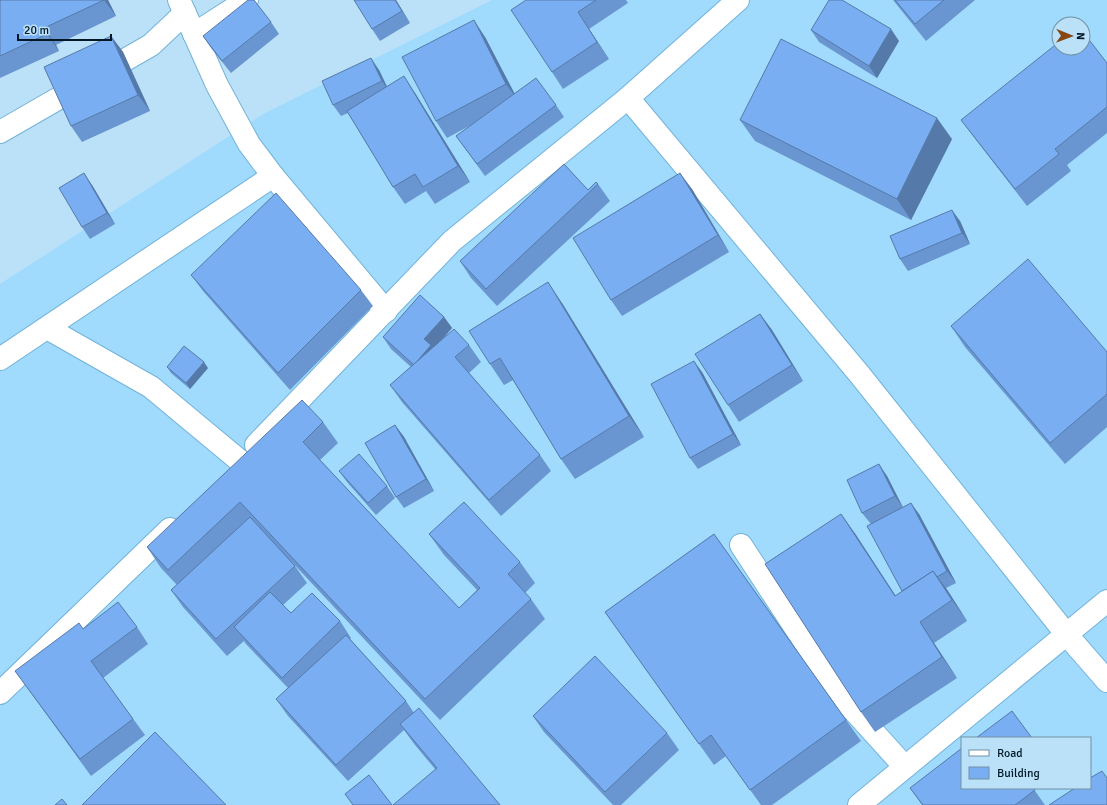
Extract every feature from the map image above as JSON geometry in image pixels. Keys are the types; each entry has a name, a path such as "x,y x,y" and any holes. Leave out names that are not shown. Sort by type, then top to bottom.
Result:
{"street":[{"path":"194,34 247,0"},
{"path":"223,478 452,241 628,98 738,0"},
{"path":"0,132 151,45 182,7 217,84 249,144 273,176 386,311"},
{"path":"628,98 860,375 1067,635 1107,681"},
{"path":"0,359 273,176"},
{"path":"47,328 151,387 240,461"},
{"path":"0,693 184,516"},
{"path":"741,545 838,693 905,768"},
{"path":"859,805 1107,601"}],"shaded area":[{"path":"492,0 1107,0 1107,805 0,805 0,284 265,113"}],"building":[{"path":"0,0 104,0 44,28 47,34 0,56"},
{"path":"248,0 254,0 271,22 222,61 203,36"},
{"path":"354,0 395,0 402,11 372,29"},
{"path":"526,0 596,0 578,12 597,42 552,72 511,10"},
{"path":"829,0 842,0 891,29 869,66 811,30"},
{"path":"895,0 944,0 915,24"},
{"path":"474,20 506,84 436,121 402,57"},
{"path":"111,36 138,95 71,126 44,67"},
{"path":"781,39 937,118 897,199 740,120"},
{"path":"1091,42 1107,63 1107,107 1055,149 1059,154 1015,189 961,120 1051,48 1051,56 1091,56"},
{"path":"371,58 382,81 333,105 322,81"},
{"path":"404,76 458,166 423,187 415,174 393,187 347,111"},
{"path":"536,78 556,105 477,164 456,136"},
{"path":"564,164 588,190 596,182 598,184 486,289 460,261"},
{"path":"84,173 107,213 82,227 59,188"},
{"path":"680,173 718,235 611,300 573,238"},
{"path":"276,193 361,290 278,373 191,275"},
{"path":"952,210 962,233 900,259 890,236"},
{"path":"1028,259 1107,352 1107,394 1050,443 951,326"},
{"path":"548,282 629,416 561,459 500,358 490,364 469,331"},
{"path":"420,295 444,317 424,339 431,345 414,365 383,337"},
{"path":"760,314 792,365 728,405 695,354"},
{"path":"454,329 469,345 455,357 540,455 489,500 390,385"},
{"path":"184,346 204,362 186,383 167,367"},
{"path":"694,361 733,434 690,458 651,384"},
{"path":"302,400 323,422 303,442 459,608 480,588 429,534 464,502 520,562 508,574 531,599 425,699 240,502 168,570 147,547"},
{"path":"395,425 426,479 396,497 365,443"},
{"path":"359,454 387,486 368,503 339,471"},
{"path":"879,464 895,496 862,513 847,480"},
{"path":"911,503 947,571 937,577 933,571 902,591 867,526"},
{"path":"841,514 895,596 933,571 952,600 920,622 942,657 861,712 765,564"},
{"path":"250,517 295,566 216,639 171,590"},
{"path":"714,534 846,720 750,790 711,735 699,744 605,612"},
{"path":"270,592 291,613 312,593 340,621 282,678 234,627"},
{"path":"118,602 137,627 91,661 133,719 80,759 15,671 79,623 83,629"},
{"path":"346,635 406,701 336,765 276,699"},
{"path":"595,656 667,733 605,792 533,716"},
{"path":"419,708 500,805 393,805 437,768 400,724"},
{"path":"1012,711 1031,737 977,737"},
{"path":"155,732 226,805 82,805"},
{"path":"961,749 961,789 1035,790 1015,805 923,805 910,788"},
{"path":"1102,771 1107,778 1107,805 1049,805 1073,789 1091,789 1091,777"},
{"path":"369,775 392,805 353,805 345,794"},
{"path":"62,799 67,805 55,805"}]}
